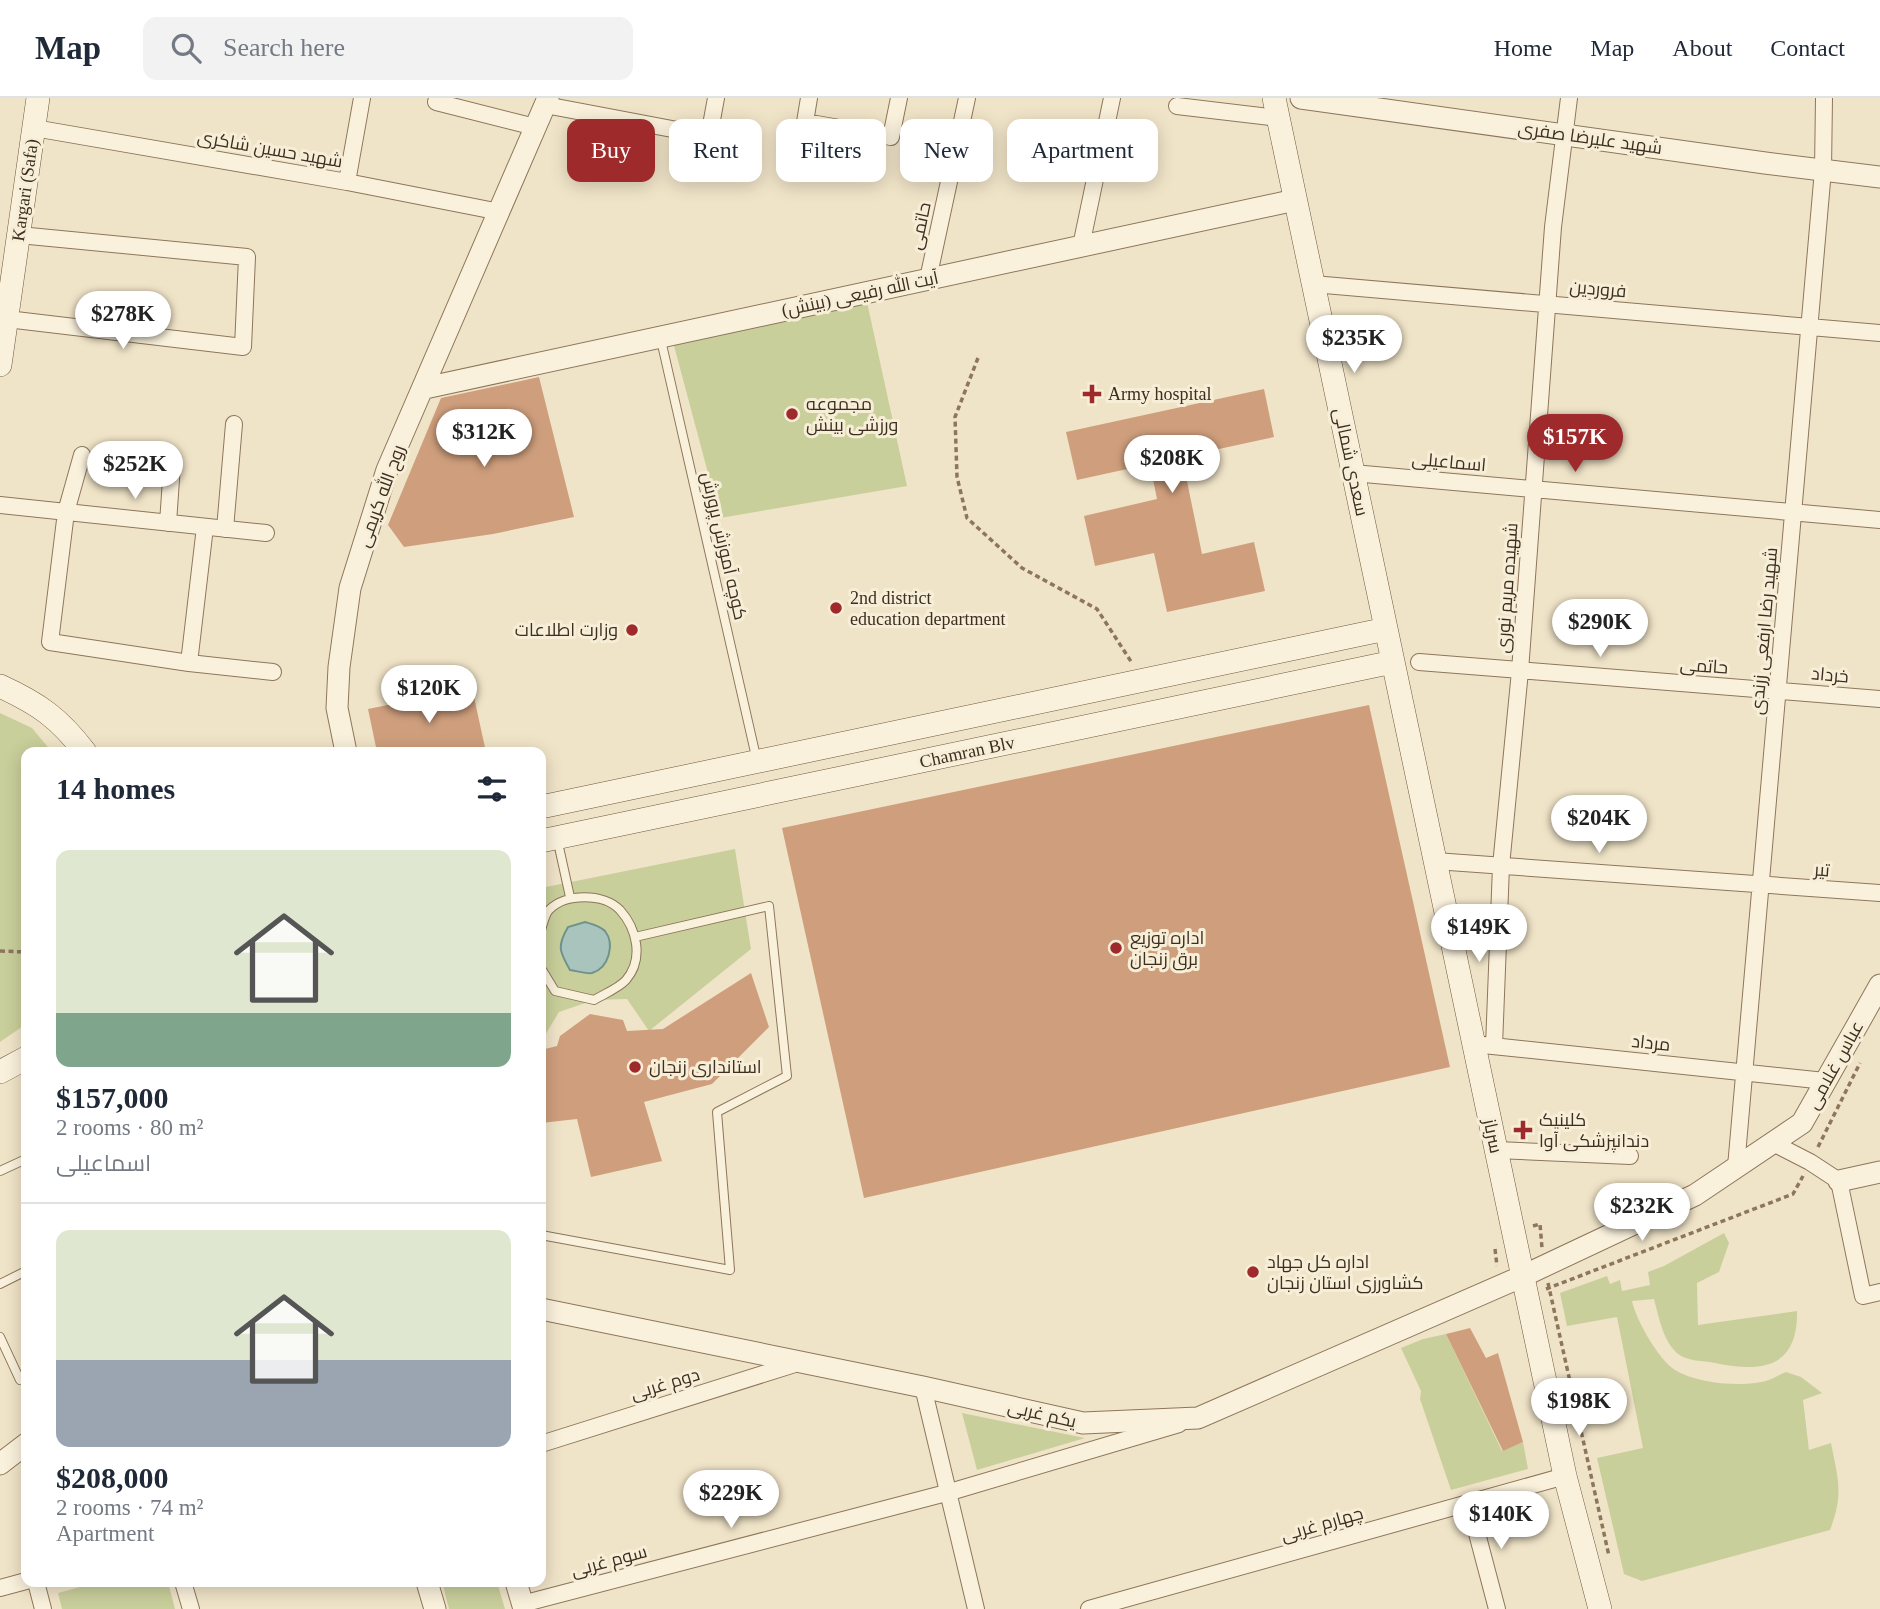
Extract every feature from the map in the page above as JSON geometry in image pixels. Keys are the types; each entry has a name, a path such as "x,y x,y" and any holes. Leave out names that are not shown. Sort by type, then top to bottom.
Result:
{"main road":[{"name":"Kargari (Safa)","path":"0,365 38,98"},
{"name":"سعدی شمالی","path":"1276,108 1393,662"},
{"name":"Chamran Blv","path":"546,806 1386,629"},
{"path":"1321,677 1331,667 1333,660 1332,653 1322,643"},
{"name":"Chamran Blv","path":"549,840 1393,662"},
{"name":"سرباز","path":"1393,662 1435,862 1484,1045 1496,1150 1565,1476 1600,1609"},
{"path":"0,686 34,702 67,729 81,747"},
{"path":"757,762 764,794"},
{"path":"0,1072 21,1061"}],"street":[{"path":"347,182 362,98"},
{"path":"546,101 709,136 716,98"},
{"path":"809,98 805,122 891,137 900,98"},
{"name":"حاتمی","path":"928,279 967,98"},
{"path":"1081,246 1112,98"},
{"name":"شهید علیرضا صفری","path":"1301,98 1880,177"},
{"name":"شهیده مریم نوری","path":"1484,1045 1520,671 1553,227 1569,98"},
{"name":"شهید رضا ارفعی زرندی","path":"1736,1167 1823,170 1824,98"},
{"name":"روح الله کریمی","path":"345,747 337,708 339,667 350,588 387,470 546,101"},
{"path":"436,103 536,127"},
{"path":"1177,106 1276,108"},
{"name":"شهید حسین شاکری","path":"34,128 347,182 500,212"},
{"name":"آیت الله رفیعی (بینش)","path":"425,387 1295,200"},
{"path":"6,319 243,347 247,257 19,234"},
{"name":"فروردین","path":"1313,284 1880,333"},
{"path":"225,529 234,424"},
{"path":"82,454 66,512 50,642 189,663 273,672"},
{"path":"168,523 172,464"},
{"name":"اسماعیلی","path":"1353,473 1880,520"},
{"path":"0,505 266,533"},
{"path":"189,663 205,527"},
{"name":"حاتمی","path":"1419,662 1778,690"},
{"name":"خرداد","path":"1778,690 1880,699"},
{"name":"تیر","path":"1435,862 1880,893"},
{"name":"عباس غلامی","path":"1523,1276 1695,1195 1775,1144 1802,1123 1880,985"},
{"name":"مرداد","path":"1484,1045 1825,1081"},
{"path":"1775,1144 1839,1181 1863,1296 1880,1292"},
{"path":"1496,1150 1630,1156"},
{"path":"1839,1181 1880,1172"},
{"name":"یکم غربی","path":"546,1309 1083,1423 1198,1418 1523,1276"},
{"name":"دوم غربی","path":"546,1442 800,1362"},
{"path":"923,1387 976,1609"},
{"name":"سوم غربی","path":"523,1606 950,1492 1198,1418"},
{"path":"0,1464 21,1448"},
{"name":"چهارم غربی","path":"1089,1609 1565,1476"},
{"path":"1469,1503 1497,1609"},
{"path":"0,1588 21,1582"},
{"path":"37,1587 43,1609"},
{"path":"184,1587 191,1609"},
{"path":"428,1587 435,1609"},
{"path":"517,1587 523,1606"}],"lane":[{"name":"کوچه آموزش پرورش","path":"661,337 757,762"},
{"path":"549,840 570,897"},
{"path":"546,918 549,910 570,897 600,899 619,909 635,937 637,960 626,981 594,1000 555,990 546,976"},
{"path":"546,1236 730,1270 717,1112 787,1076 769,906 635,937"},
{"path":"0,1171 21,1160"},
{"path":"0,1284 21,1274"},
{"path":"0,1337 20,1380"}],"path":[{"path":"978,358 955,417 957,477 967,518 1022,568 1097,609 1143,680"},
{"path":"0,951 21,952"},
{"path":"1549,1287 1612,1569"}],"green space":[{"name":"مجموعه ورزشی بینش","path":"867,302 907,486 720,518 673,342"},
{"path":"0,713 32,728 48,747 21,747 21,1027 0,1042"},
{"path":"735,849 751,949 649,1031 627,999 594,1000 559,1012 546,1034 546,887"},
{"path":"1724,1233 1729,1243 1719,1272 1697,1283 1698,1325 1797,1311 1796,1330 1784,1355 1762,1366 1748,1367 1690,1359 1683,1357 1671,1346 1660,1323 1654,1299 1632,1301 1638,1318 1662,1358 1684,1374 1705,1381 1740,1384 1764,1381 1786,1372 1801,1377 1822,1393 1803,1400 1809,1450 1831,1443 1838,1486 1837,1506 1830,1530 1642,1581 1624,1574 1597,1458 1643,1448 1617,1317 1567,1326 1560,1293 1607,1276 1610,1284 1620,1280 1622,1291 1650,1285 1648,1272"},
{"path":"1446,1334 1502,1451 1523,1442 1528,1469 1451,1490 1420,1399 1421,1391 1401,1348"},
{"path":"962,1413 1085,1438 977,1470"},
{"path":"80,1587 169,1587 175,1609 62,1609 58,1593"},
{"path":"443,1587 498,1587 505,1609 449,1609"}],"water":[{"path":"585,922 603,929 610,942 606,961 592,973 570,970 561,948 568,927"}],"building":[{"path":"539,377 574,517 493,534 404,547 388,525 441,398"},
{"path":"1264,389 1274,437 1182,457 1202,554 1254,542 1265,591 1167,612 1154,553 1095,566 1084,516 1157,499 1150,464 1077,480 1066,432"},
{"path":"472,688 485,747 376,747 368,709"},
{"name":"اداره توزیع برق زنجان","path":"1369,705 1450,1067 864,1198 782,828"},
{"name":"استانداری زنجان","path":"751,973 769,1027 712,1084 644,1102 662,1161 591,1177 577,1119 546,1122 546,1049 557,1046 560,1036 590,1014 623,1020 627,1031 663,1029"},
{"path":"1470,1328 1486,1358 1498,1353 1523,1442 1503,1451 1446,1334"}],"place":[{"name":"Army hospital","path":"1092,394"},
{"name":"مجموعه ورزشی بینش","path":"792,414"},
{"name":"2nd district education department","path":"836,608"},
{"name":"وزارت اطلاعات","path":"632,630"},
{"name":"اداره توزیع برق زنجان","path":"1116,948"},
{"name":"استانداری زنجان","path":"635,1067"},
{"name":"کلینیک دندانپزشکی آوا","path":"1523,1130"},
{"name":"اداره کل جهاد کشاورزی استان زنجان","path":"1253,1272"}]}
